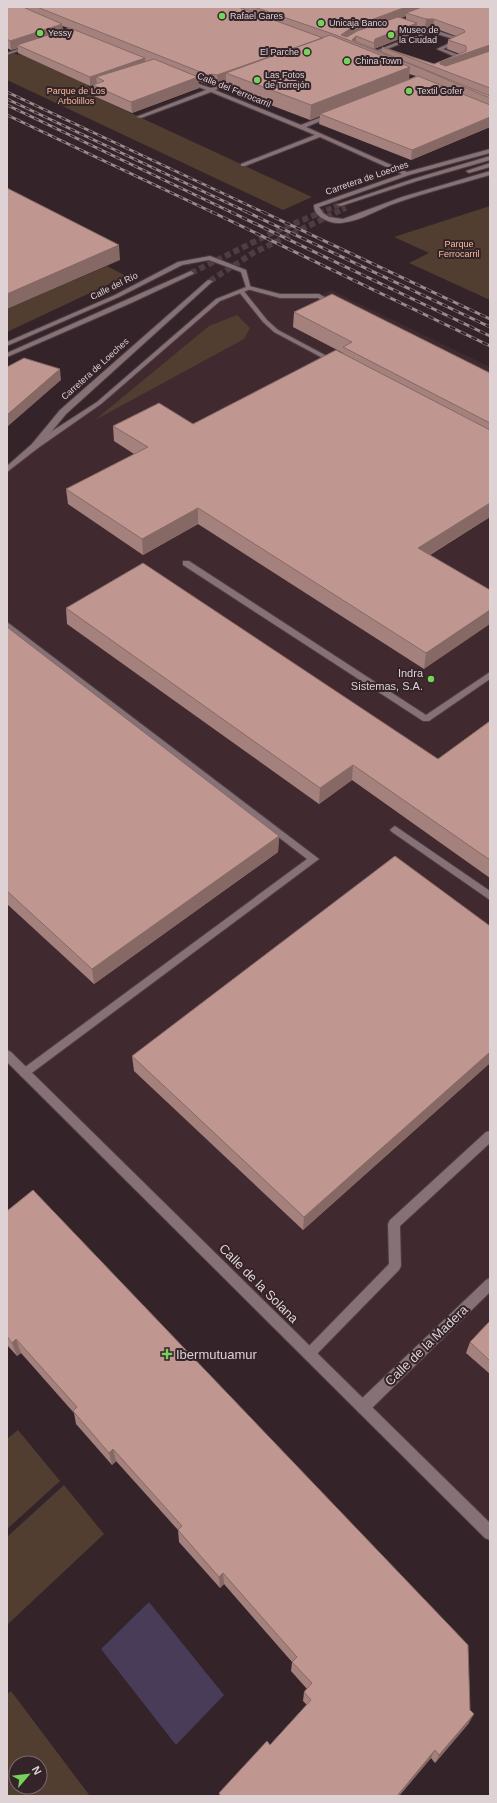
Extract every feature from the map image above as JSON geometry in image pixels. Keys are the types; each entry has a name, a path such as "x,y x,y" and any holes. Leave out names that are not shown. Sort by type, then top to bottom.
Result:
{"street":[{"path":"418,30 425,32 431,30 461,40 439,49 462,58 432,71 377,51 425,32"},
{"path":"8,54 36,44"},
{"path":"430,78 445,72"},
{"path":"139,117 246,77"},
{"name":"Calle del Ferrocarril","path":"183,79 320,135 407,174"},
{"path":"90,89 111,82"},
{"path":"301,127 333,114"},
{"path":"243,165 320,135"},
{"name":"Carretera de Loeches","path":"490,151 407,174 316,206 318,213 324,217 336,221 347,220 393,202 490,173"},
{"name":"Carretera de Loeches","path":"339,205 415,180 490,158"},
{"path":"346,208 394,192 490,165"},
{"name":"Calle del Río","path":"7,344 117,296 180,263 210,258 230,265 244,271 249,288"},
{"name":"Calle del Río","path":"7,355 129,302 191,273"},
{"name":"Carretera de Loeches","path":"35,446 63,412 210,281"},
{"path":"249,288 280,296 319,296 340,307"},
{"name":"Carretera de Loeches","path":"7,470 35,446 99,403 218,300 249,288"},
{"path":"240,291 265,321 276,331 345,367"},
{"path":"186,563 426,719 490,675"},
{"path":"7,625 314,859 25,1073"},
{"path":"395,830 490,896"},
{"name":"Calle de la Solana","path":"7,1055 490,1533"},
{"path":"309,1354 395,1266 394,1224 490,1136"},
{"name":"Calle de la Madera","path":"363,1407 490,1284"}],"shaded area":[{"path":"249,288 280,296 319,296 331,290 490,367 490,1533 7,1055 7,470 99,403 218,300"},
{"path":"149,1602 224,1695 176,1745 101,1649"}],"green space":[{"name":"Parque de Los Arbolillos","path":"7,53 23,55 87,84 94,96 312,197 283,210 7,80"},
{"name":"Parque Ferrocarril","path":"490,206 490,300 409,263 429,253 394,237"},
{"path":"107,266 126,276 7,332 7,309"},
{"path":"237,315 250,328 244,339 95,420 209,326"},
{"path":"18,1430 60,1481 7,1529 7,1439"},
{"path":"64,1485 104,1534 7,1625 7,1537"},
{"path":"11,1691 90,1796 7,1796 7,1694"}],"building":[{"path":"7,7 23,7 62,24 10,41 7,39"},
{"path":"37,7 238,7 323,38 217,75 208,75"},
{"path":"254,7 406,7 352,27 341,35 347,37 357,31 398,17 417,23 375,39 374,43 356,36 352,40 490,96 490,98 420,68 333,34"},
{"path":"422,7 490,7 490,45 440,62 440,64 446,66 490,51 490,88 382,47 434,64 466,51 466,46 448,40 465,32 464,30 434,19 426,19 406,13"},
{"path":"70,28 145,58 90,77 17,45"},
{"path":"330,35 410,67 311,105 226,73"},
{"path":"154,59 198,77 131,102 93,85 104,81 96,77"},
{"path":"418,76 490,105 490,117 412,150 320,114"},
{"path":"7,188 119,245 7,294"},
{"path":"332,294 490,373 490,423 343,347 352,342 294,312"},
{"path":"336,350 490,430 490,503 418,548 490,590 490,610 426,653 198,508 142,539 66,489 148,447 113,426 159,403 193,424"},
{"path":"24,358 60,369 7,415 7,367"},
{"path":"143,563 438,759 490,721 490,860 353,765 320,788 66,608"},
{"path":"7,627 279,836 92,969 7,891"},
{"path":"395,856 490,926 490,1052 304,1217 132,1056"},
{"path":"33,1190 468,1645 470,1710 474,1714 439,1755 435,1750 397,1796 221,1796 219,1793 267,1741 270,1745 311,1700 304,1692 312,1683 292,1662 297,1657 223,1573 219,1577 178,1530 182,1526 113,1449 109,1453 73,1411 77,1407 16,1339 12,1343 7,1336 7,1211"},
{"path":"490,1321 490,1361 470,1342"}],"tunnel":[{"path":"319,213 339,205"},
{"path":"335,213 346,208"},
{"path":"191,273 276,231 322,212"},
{"path":"210,281 253,253 337,212"}],"railway":[{"path":"7,92 265,213"},
{"path":"7,99 249,213"},
{"path":"7,105 233,213"},
{"path":"7,115 214,213"},
{"path":"212,212 490,346"},
{"path":"231,212 490,336"},
{"path":"247,212 490,327"},
{"path":"263,212 490,319"}],"place":[{"name":"Rafael Gares","path":"222,16"},
{"name":"Unicaja Banco","path":"321,23"},
{"name":"Yessy","path":"40,33"},
{"name":"Museo de la Ciudad","path":"391,35"},
{"name":"El Parche","path":"307,52"},
{"name":"China Town","path":"347,61"},
{"name":"Las Fotos de Torrejón","path":"257,80"},
{"name":"Textil Gofer","path":"409,91"},
{"name":"Indra Sistemas, S.A.","path":"431,679"},
{"name":"Ibermutuamur","path":"167,1354"}]}
